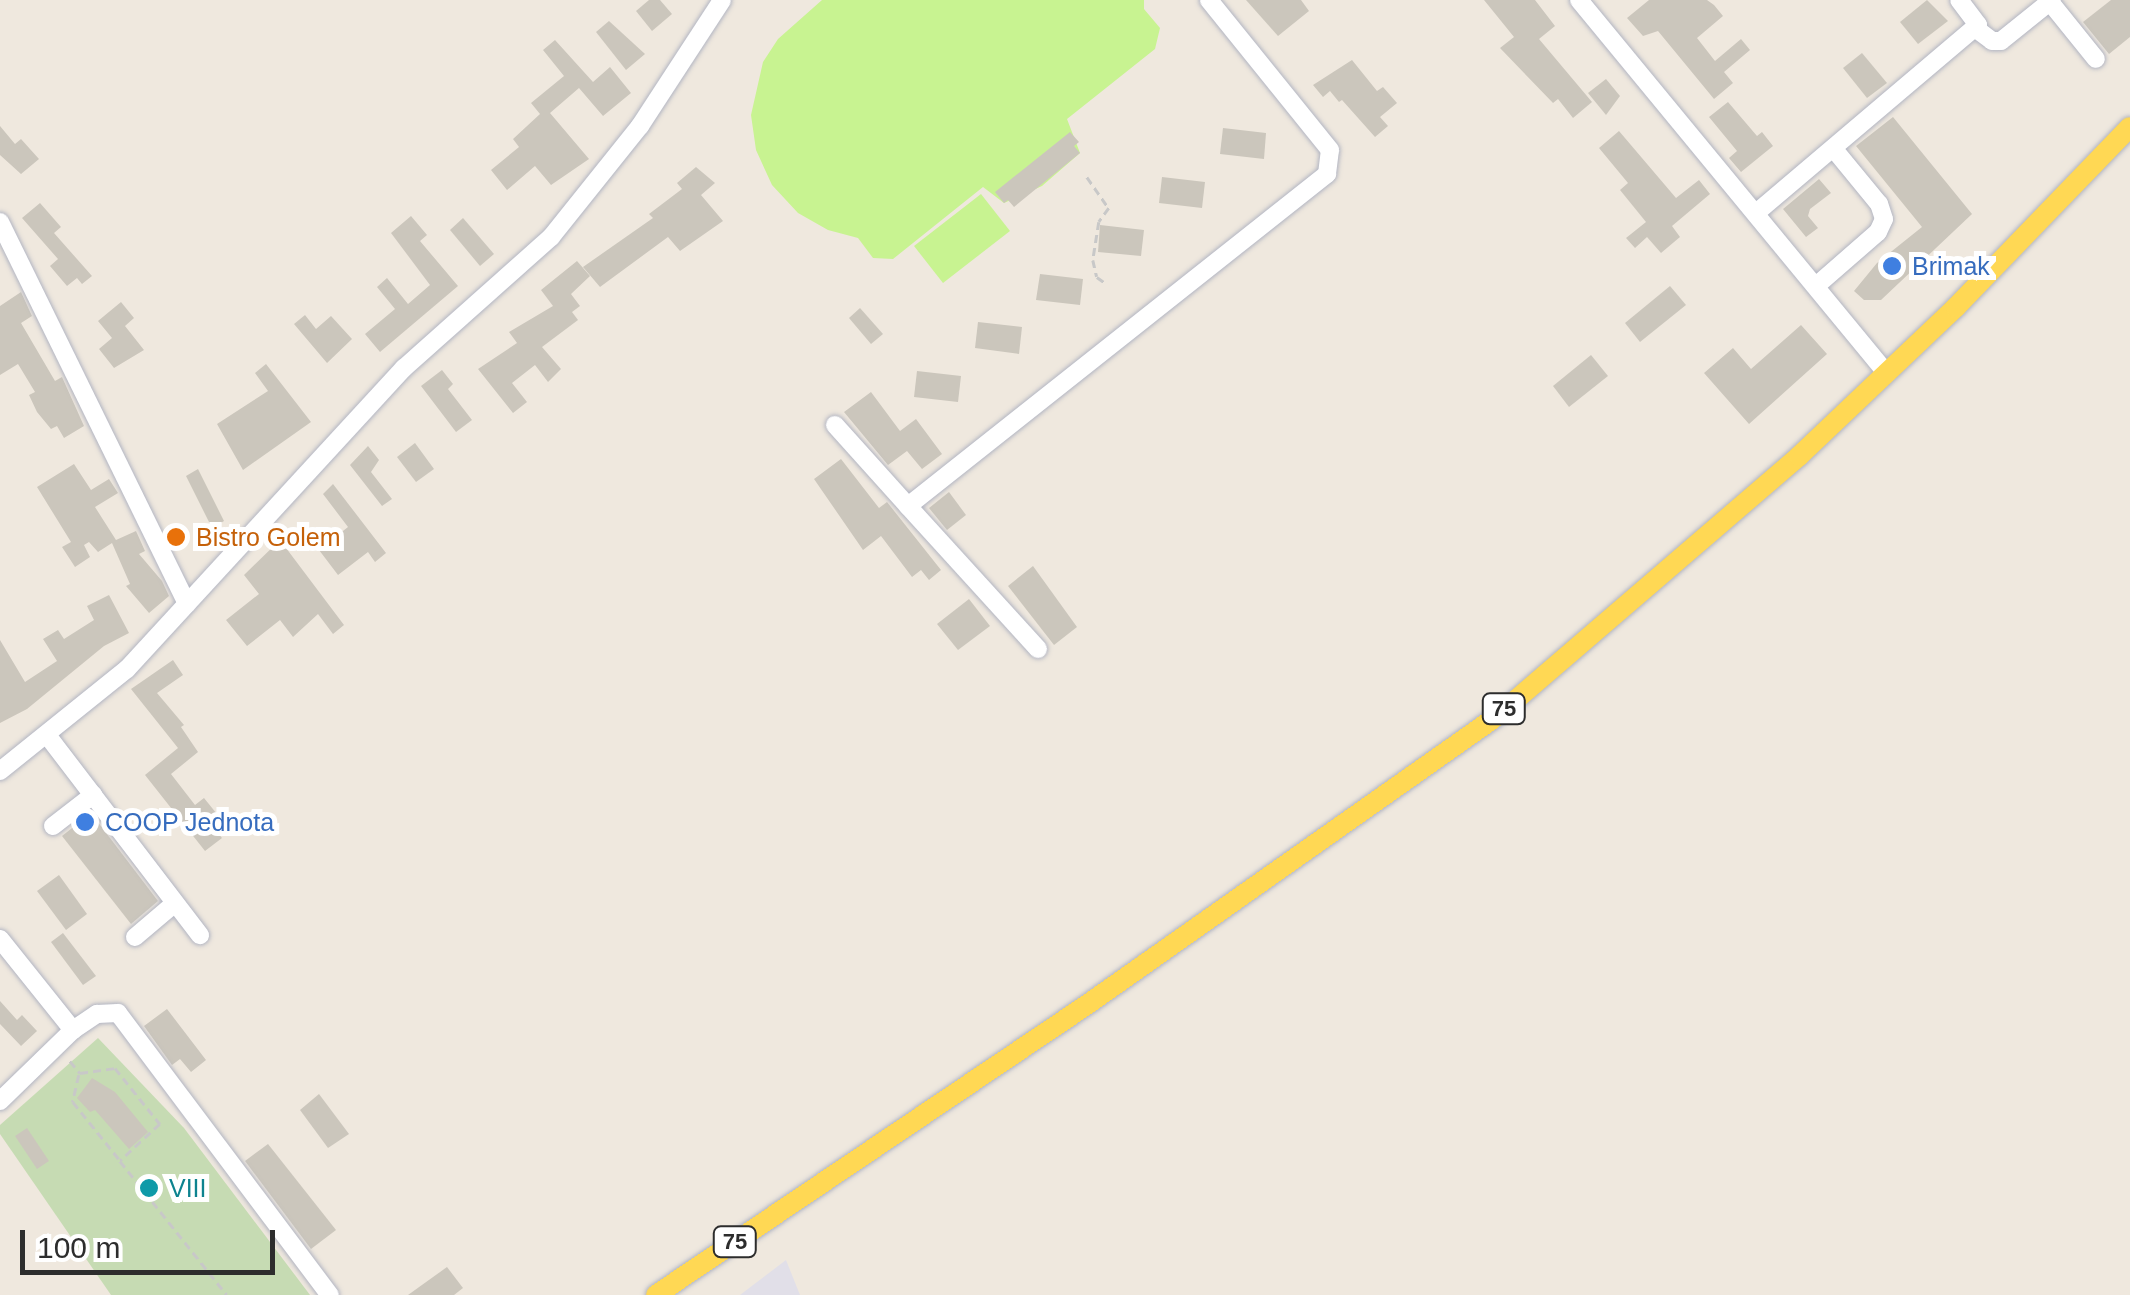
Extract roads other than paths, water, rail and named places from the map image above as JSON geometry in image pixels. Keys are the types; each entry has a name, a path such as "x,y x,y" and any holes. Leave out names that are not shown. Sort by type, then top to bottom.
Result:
{"main road":[{"name":"75","path":"656,1295 1088,1004 1452,750 1710,536 1887,373 2130,127"}],"street":[{"path":"0,771 127,669 404,368 552,236 640,126 722,0"},
{"path":"908,506 1327,174 1330,150 1208,0"},
{"path":"1578,0 1887,373"},
{"path":"1756,213 1978,25 1959,0"},
{"path":"1975,28 1992,41 2001,41 2051,1 2096,59"},
{"path":"1816,286 1878,232 1884,219 1879,204 1832,148"},
{"path":"0,222 187,604"},
{"path":"835,425 1038,650"},
{"path":"47,735 200,934"},
{"path":"53,826 93,795"},
{"path":"135,937 175,903"},
{"path":"0,939 73,1030"},
{"path":"0,1100 73,1030 97,1014 118,1013 330,1295"}],"place":[{"name":"Brimak","path":"1892,266"},
{"name":"Bistro Golem","path":"176,537"},
{"name":"COOP Jednota","path":"85,822"},
{"name":"VIII","path":"149,1188"}]}
